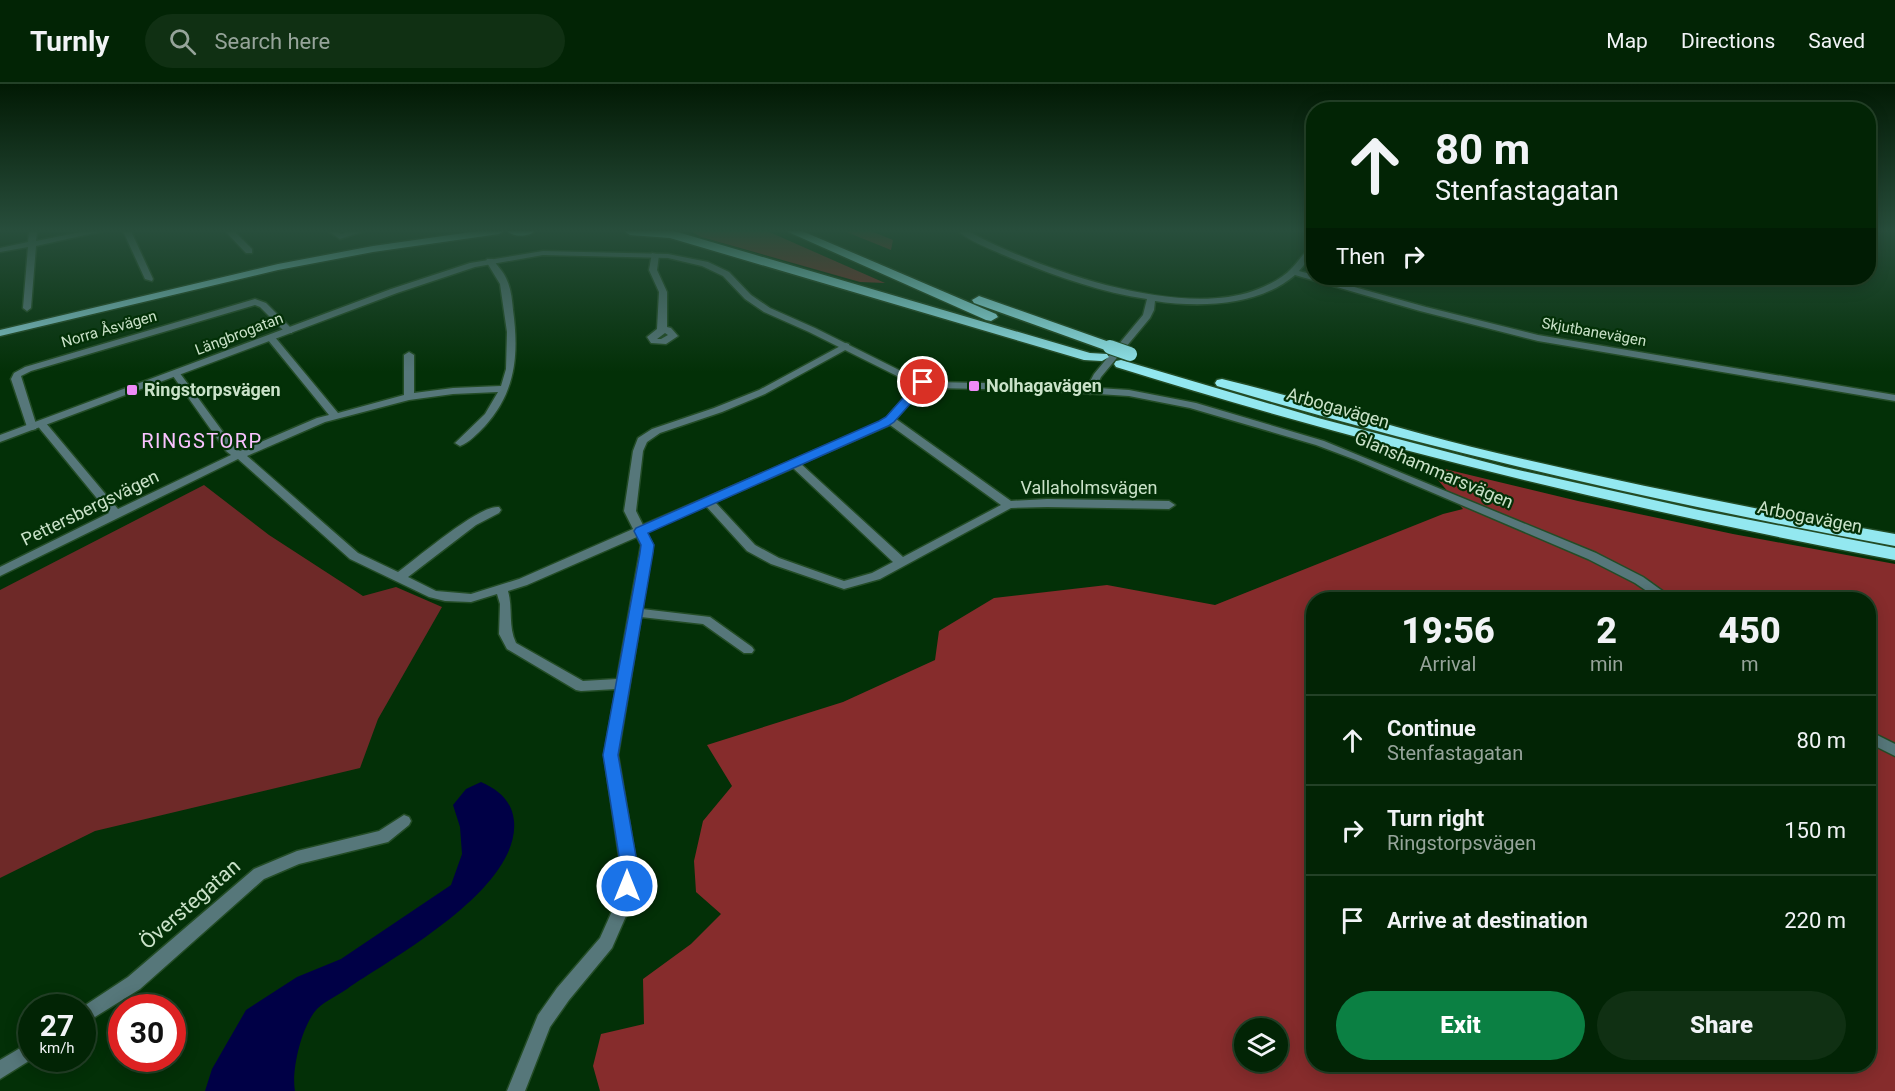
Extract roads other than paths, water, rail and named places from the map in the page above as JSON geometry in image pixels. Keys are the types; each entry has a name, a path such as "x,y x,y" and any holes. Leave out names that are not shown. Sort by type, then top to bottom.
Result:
{"highway":[{"path":"822,278 1089,357 1106,352"},
{"name":"Arbogavägen","path":"900,278 974,310 1106,352 1290,417 1482,468 1694,515 1895,554"},
{"name":"Arbogavägen","path":"927,278 1106,352"},
{"name":"Arbogavägen","path":"1126,359 1469,450 1764,516 1895,540"}],"main road":[{"path":"0,327 205,278"},
{"path":"0,333 228,278"}],"street":[{"path":"27,308 29,278"},
{"name":"Längbrogatan","path":"0,439 394,291 436,278"},
{"path":"460,443 491,413 508,380 514,340 504,285 500,278"},
{"path":"657,278 663,292 662,330"},
{"name":"Glanshammarsvägen","path":"730,278 748,297 766,310 846,346 897,373 923,382 1090,390 1146,395 1184,403 1341,450 1592,556 1657,592"},
{"path":"1075,278 1112,291 1151,299 1187,301 1234,297 1259,291 1285,278"},
{"name":"Skjutbanevägen","path":"1340,285 1456,318 1538,338 1895,398"},
{"path":"1090,390 1097,376 1147,316 1151,299"},
{"name":"Norra Åsvägen","path":"36,425 16,379 17,375 28,369 255,302 263,305 289,331"},
{"path":"271,338 335,416"},
{"path":"516,1091 544,1021 563,994 606,943 625,900 627,856 612,766 611,742 647,545 630,510 638,451 642,440 656,431 762,392 846,346"},
{"path":"409,356 409,397"},
{"path":"176,374 224,441 354,556 445,597 471,598 502,590 890,420 923,382"},
{"name":"Pettersbergsvägen","path":"0,572 237,454 335,416 409,397 453,391 504,388"},
{"path":"708,501 751,548 766,557 844,585 876,576 1009,505 890,420"},
{"path":"36,425 116,514"},
{"path":"794,463 901,562"},
{"name":"Vallaholmsvägen","path":"1009,505 1036,503 1169,505"},
{"path":"399,578 472,522 495,510"},
{"path":"502,590 506,604 505,633 511,646 580,686 622,684"},
{"path":"635,613 706,620 748,650"},
{"path":"1876,740 1895,750"},
{"name":"Överstegatan","path":"96,1008 134,983 259,874 297,858 382,837 404,821"},
{"path":"0,1070 18,1058"}],"place":[{"name":"Nolhagavägen","path":"974,386"},
{"name":"Ringstorpsvägen","path":"132,390"}],"district":[{"name":"RINGSTORP","path":"202,441"}]}
